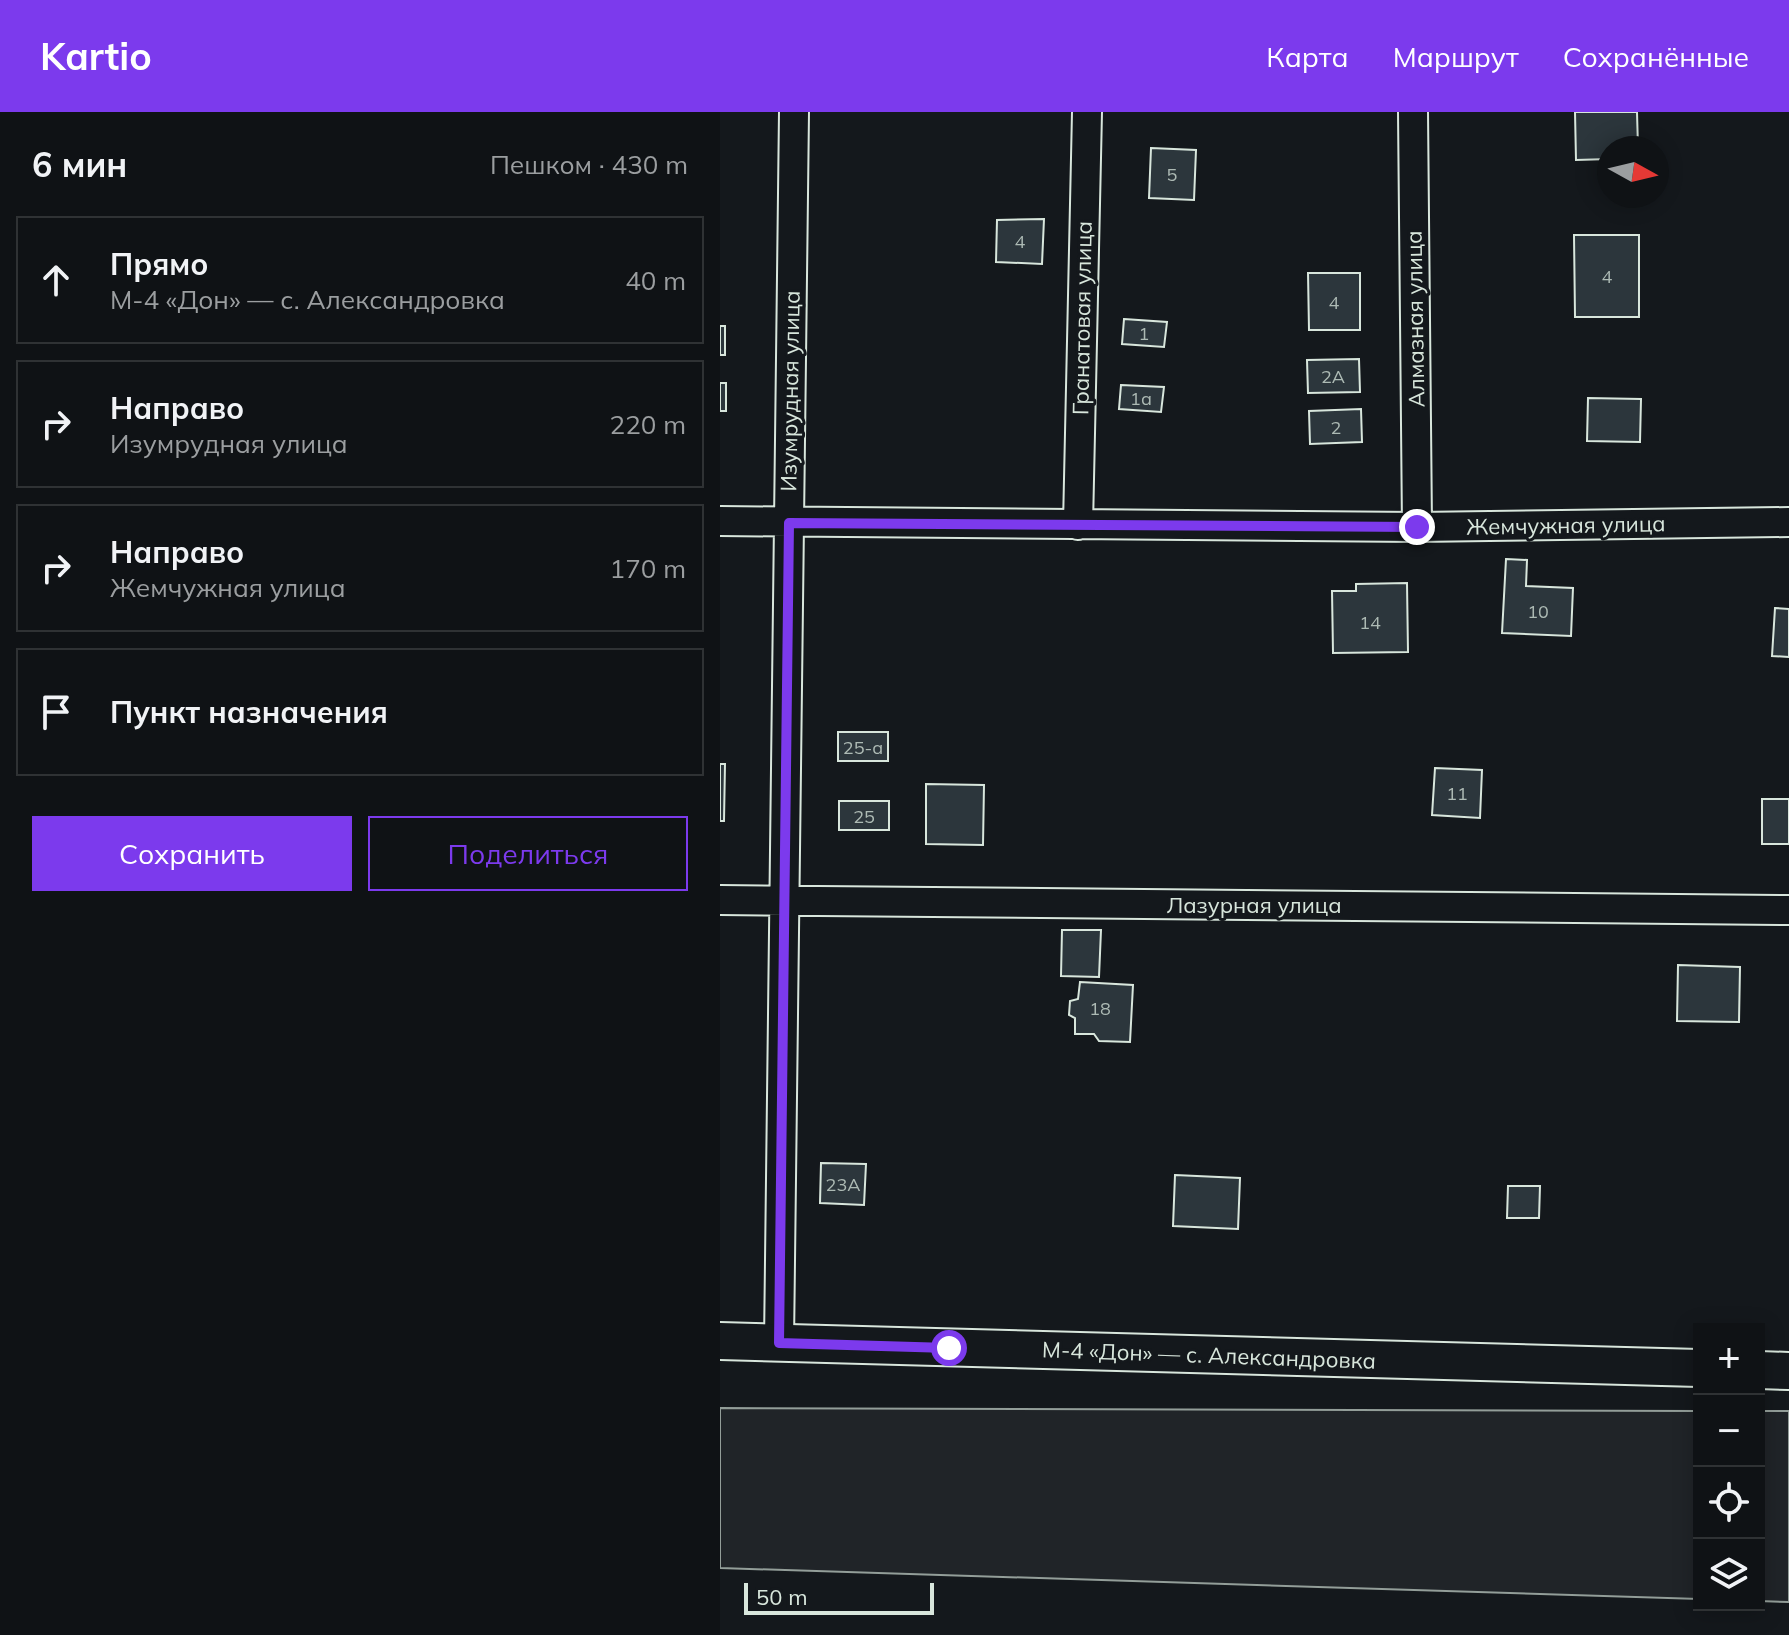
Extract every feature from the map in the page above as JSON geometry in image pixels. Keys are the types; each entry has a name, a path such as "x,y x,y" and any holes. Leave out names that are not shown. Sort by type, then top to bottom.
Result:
{"main road":[{"name":"М-4 «Дон» — с. Александровка","path":"720,1341 1693,1368"},
{"path":"1765,1370 1789,1371"}],"street":[{"name":"Изумрудная улица","path":"779,1343 794,112"},
{"name":"Гранатовая улица","path":"1078,525 1087,112"},
{"name":"Алмазная улица","path":"1413,112 1417,527"},
{"name":"Жемчужная улица","path":"720,521 1417,527 1789,522"},
{"name":"Лазурная улица","path":"720,900 1789,910"}],"shaded area":[{"path":"720,1408 1693,1411 1693,1599 720,1568"},
{"path":"1765,1411 1789,1411 1789,1602 1765,1601"}],"building":[{"path":"1575,112 1637,112 1638,136 1597,136 1597,159 1576,160"},
{"path":"1151,148 1196,150 1194,200 1149,198"},
{"path":"1044,219 1042,264 996,262 997,220"},
{"path":"1574,235 1639,235 1639,317 1575,317"},
{"path":"1308,273 1360,273 1360,330 1309,330"},
{"path":"1124,319 1167,322 1164,347 1122,344"},
{"path":"720,326 725,326 725,355 720,355"},
{"path":"1359,359 1360,392 1308,393 1307,360"},
{"path":"720,383 726,383 726,411 720,411"},
{"path":"1121,385 1164,387 1161,412 1119,409"},
{"path":"1588,398 1641,399 1640,442 1587,441"},
{"path":"1361,409 1362,442 1310,444 1309,411"},
{"path":"1506,559 1527,560 1526,586 1573,588 1571,636 1502,633"},
{"path":"1407,583 1408,652 1333,653 1332,591 1356,591 1356,584"},
{"path":"1775,608 1789,609 1789,657 1772,656"},
{"path":"838,732 888,732 888,761 838,761"},
{"path":"720,764 725,764 724,821 720,821"},
{"path":"1435,768 1482,770 1480,818 1432,815"},
{"path":"926,784 984,785 983,845 926,844"},
{"path":"1762,799 1789,799 1789,844 1762,844"},
{"path":"839,801 889,801 889,830 839,830"},
{"path":"1062,930 1101,930 1099,977 1061,976"},
{"path":"1678,965 1740,967 1739,1022 1677,1021"},
{"path":"1080,982 1133,985 1130,1042 1099,1041 1094,1034 1075,1034 1075,1018 1069,1015 1070,1001 1078,999"},
{"path":"821,1163 866,1164 864,1205 820,1203"},
{"path":"1175,1175 1240,1178 1238,1229 1173,1226"},
{"path":"1508,1186 1540,1186 1539,1218 1507,1218"}],"route":[{"path":"949,1348 779,1343 789,523 1417,527"}]}
